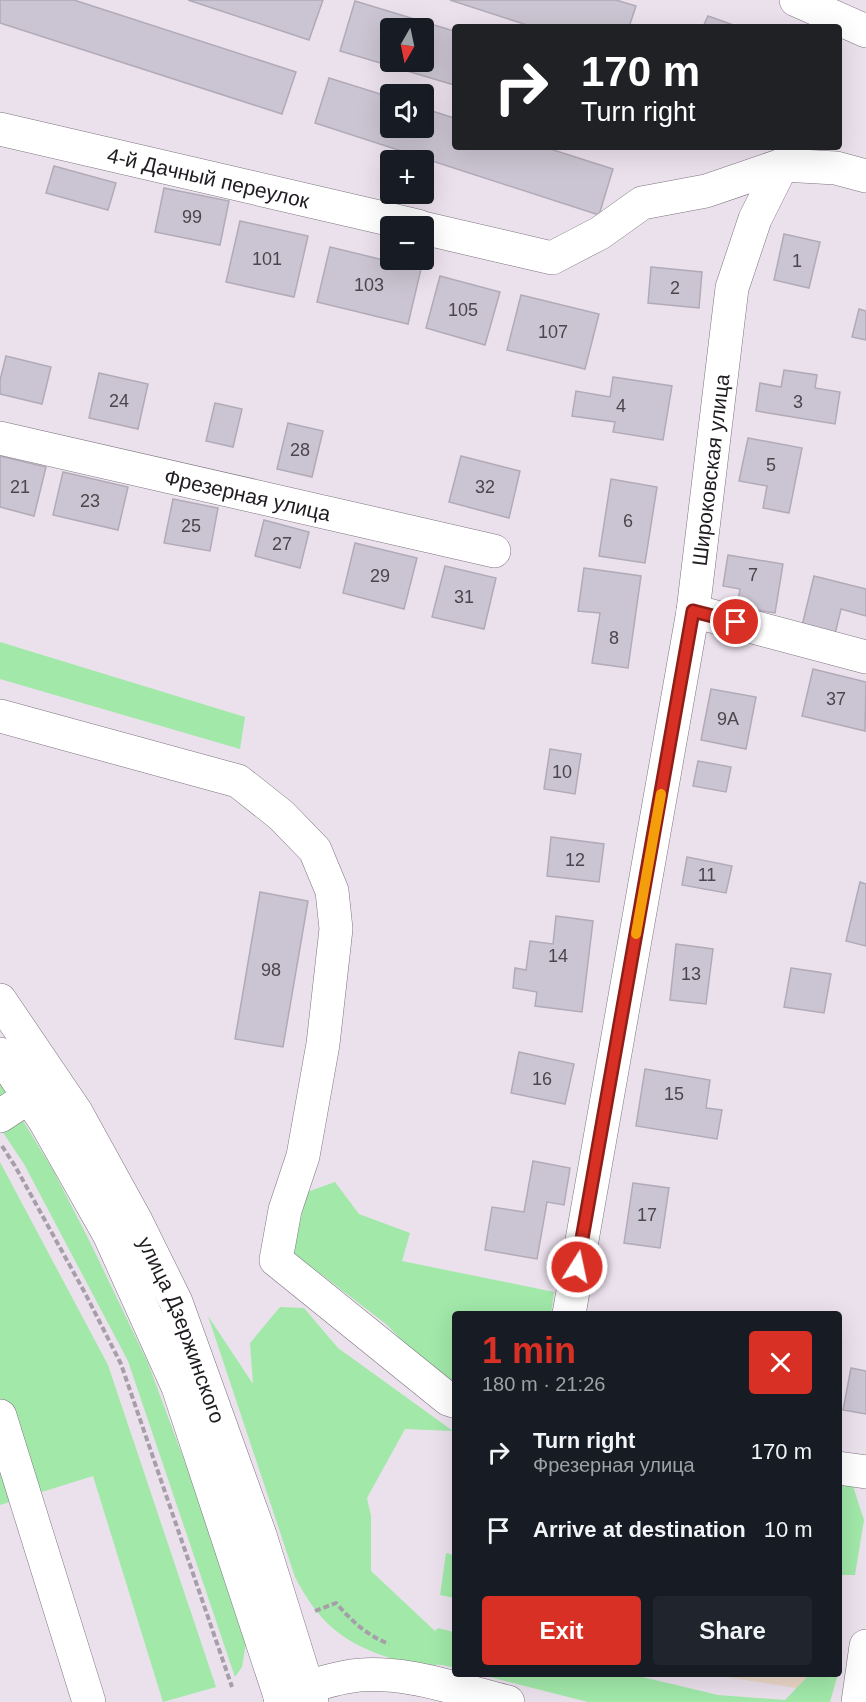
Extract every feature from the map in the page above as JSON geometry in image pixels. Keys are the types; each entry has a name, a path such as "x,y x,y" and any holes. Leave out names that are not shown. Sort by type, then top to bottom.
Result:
{"main road":[{"path":"796,0 866,31"},
{"name":"4-й Дачный переулок","path":"0,129 380,217"},
{"path":"434,231 552,258 600,233 642,203 706,191 782,165 836,168 866,176"},
{"name":"Широковская улица","path":"570,1311 693,611 732,288 755,219 782,165"},
{"name":"Фрезерная улица","path":"0,438 494,551"},
{"path":"693,611 866,657"},
{"path":"0,716 238,781 281,815 315,850 332,891 336,929 323,1044 303,1156 285,1210 276,1260 452,1400"},
{"name":"улица Дзержинского","path":"0,1000 76,1112 136,1221 176,1302 260,1535 295,1697"},
{"name":"улица Дзержинского","path":"0,1054 45,1121 109,1234 178,1387 295,1697"},
{"path":"0,1116 29,1097"},
{"path":"0,1416 89,1702"},
{"path":"842,1469 866,1472"},
{"path":"858,1702 866,1646"},
{"path":"295,1697 348,1676 381,1675 421,1680 508,1702"}],"path":[{"path":"0,1143 85,1293 121,1364 231,1687"},
{"path":"315,1611 336,1603 353,1622 372,1637 391,1645"}],"shaded area":[{"path":"726,1677 811,1677 809,1690"}],"green space":[{"path":"0,642 245,717 240,749 0,679"},
{"path":"0,1083 53,1170 148,1363 210,1530 246,1643 242,1667 235,1677 128,1361 24,1164 0,1128"},
{"path":"0,1162 108,1365 216,1687 163,1702 93,1476 0,1505"},
{"path":"335,1182 359,1214 410,1233 402,1261 554,1292 551,1311 452,1311 452,1384 422,1361 386,1324 322,1275 292,1257 307,1192"},
{"path":"280,1307 304,1308 338,1348 452,1430 405,1429 367,1498 371,1516 371,1571 435,1631 438,1628 452,1632 452,1668 441,1665 414,1666 370,1651 332,1628 312,1606 295,1577 208,1316 253,1384 250,1343"},
{"path":"842,1479 851,1480 864,1520 855,1575 842,1575"},
{"path":"446,1553 452,1554 452,1598 440,1595"},
{"path":"490,1677 643,1677 718,1695 785,1700 807,1677 837,1677 830,1702 588,1702"}],"building":[{"path":"0,0 74,0 296,72 282,114 0,23"},
{"path":"188,0 323,0 309,40"},
{"path":"450,0 616,0 636,6 630,24 524,24"},
{"path":"355,1 411,18 380,18 380,63 340,51"},
{"path":"708,16 731,24 704,24"},
{"path":"434,25 452,30 452,84 410,72 434,72"},
{"path":"329,78 380,94 380,138 434,138 434,112 452,117 452,150 553,150 613,169 599,215 434,162 434,150 398,150 315,123"},
{"path":"54,166 116,183 108,210 46,193"},
{"path":"164,188 229,201 220,245 155,232"},
{"path":"240,221 308,236 294,297 226,282"},
{"path":"784,234 820,242 809,288 774,280"},
{"path":"330,247 380,259 380,270 421,270 408,324 317,302"},
{"path":"651,267 702,272 699,308 648,303"},
{"path":"440,276 500,292 485,345 426,328"},
{"path":"521,295 599,314 585,369 507,350"},
{"path":"859,309 866,311 866,340 852,337"},
{"path":"6,356 51,367 42,404 0,394 0,380"},
{"path":"784,370 817,375 815,388 840,392 835,424 756,411 760,383 781,387"},
{"path":"99,373 148,384 138,429 89,418"},
{"path":"613,377 672,386 663,440 613,432 615,422 572,416 576,391 610,397"},
{"path":"215,403 242,409 233,447 206,441"},
{"path":"288,423 323,431 312,477 277,469"},
{"path":"748,438 802,448 789,513 763,508 767,486 739,481"},
{"path":"0,456 46,467 34,516 0,507"},
{"path":"461,456 520,471 509,518 449,502"},
{"path":"63,472 128,487 118,530 53,515"},
{"path":"611,479 657,487 645,563 599,556"},
{"path":"173,499 218,508 210,551 164,543"},
{"path":"264,520 309,532 300,568 255,556"},
{"path":"355,543 417,558 404,609 343,593"},
{"path":"728,555 783,564 775,613 737,607 740,589 723,586"},
{"path":"445,566 496,578 484,629 432,617"},
{"path":"584,568 641,576 628,668 592,663 600,613 578,611"},
{"path":"814,576 866,589 866,616 841,609 835,634 802,626"},
{"path":"813,669 866,682 865,731 802,716"},
{"path":"711,689 756,697 746,749 701,740"},
{"path":"550,749 581,754 575,794 544,789"},
{"path":"698,761 731,767 726,792 693,786"},
{"path":"551,837 604,844 599,882 547,876"},
{"path":"687,857 732,866 726,893 682,885"},
{"path":"860,882 866,884 866,946 846,941"},
{"path":"260,892 308,901 283,1047 235,1039"},
{"path":"556,916 593,921 582,1012 535,1006 537,992 513,988 515,968 526,970 530,941 553,944"},
{"path":"676,944 713,949 706,1004 670,1000"},
{"path":"791,968 831,974 824,1013 784,1007"},
{"path":"519,1052 574,1064 565,1104 511,1093"},
{"path":"645,1069 710,1080 706,1108 722,1110 717,1139 636,1126"},
{"path":"533,1161 570,1168 564,1205 547,1202 537,1259 485,1250 492,1207 524,1212"},
{"path":"633,1183 669,1188 660,1248 624,1243"},
{"path":"851,1368 866,1371 866,1414 843,1410"}],"slow traffic":[{"path":"636,934 661,794"}],"route":[{"path":"577,1267 693,611 736,622"}]}
